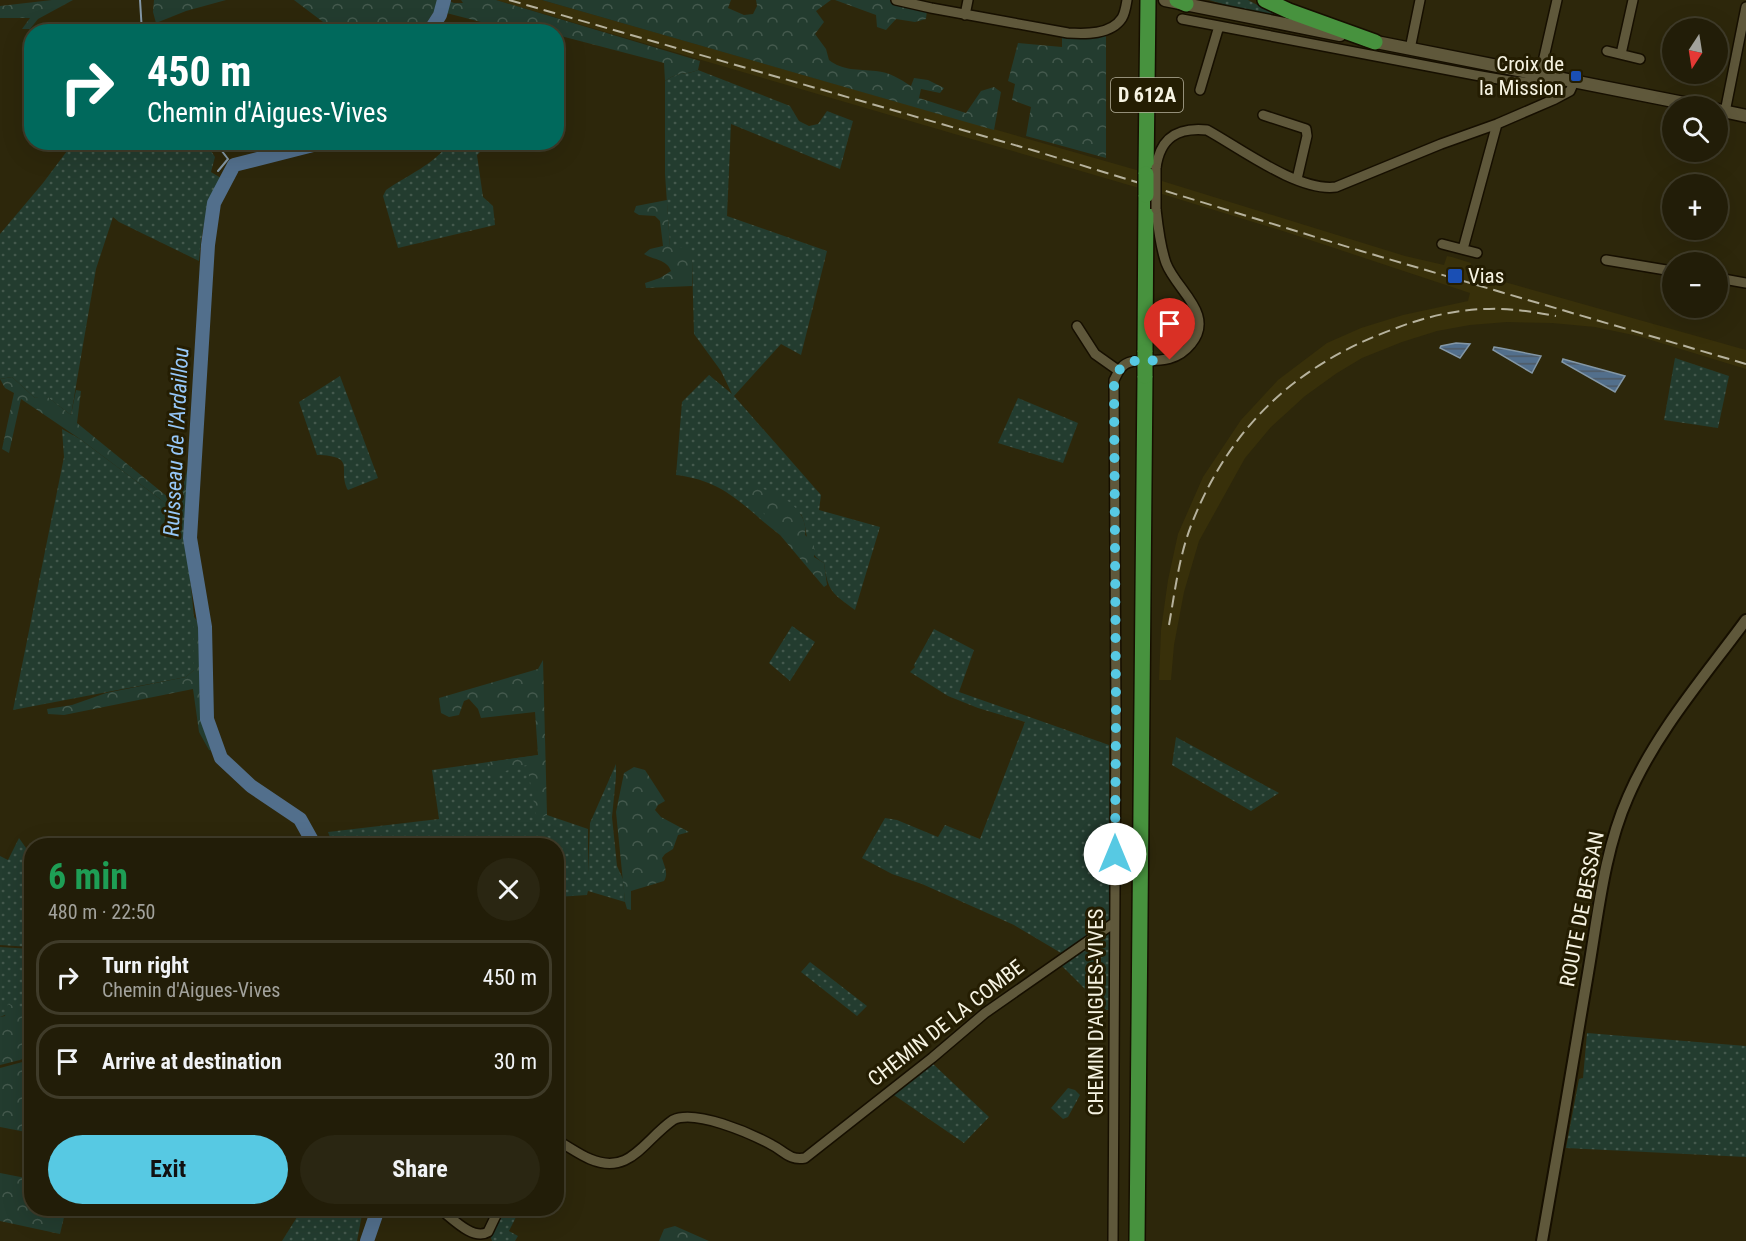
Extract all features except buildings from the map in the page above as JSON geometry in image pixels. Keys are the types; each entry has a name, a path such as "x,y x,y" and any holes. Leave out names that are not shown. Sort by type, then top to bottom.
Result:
{"highway":[{"name":"D 612A","path":"1137,1241 1146,195 1151,171 1148,0"},
{"path":"1265,0 1375,42"}],"main road":[{"path":"1165,0 1182,8 1375,42 1662,99"},
{"path":"1728,112 1746,116"}],"street":[{"path":"896,0 965,15 1085,34 1115,26 1123,17 1127,0"},
{"path":"965,15 968,0"},
{"path":"1410,49 1420,0"},
{"path":"1540,75 1557,0"},
{"path":"1621,54 1632,0"},
{"path":"1725,96 1746,7"},
{"path":"1182,8 1219,26 1510,81 1542,83 1556,99"},
{"path":"1200,90 1219,26"},
{"path":"1607,51 1640,59"},
{"path":"1077,326 1095,354 1119,371 1121,367 1132,361 1170,360 1180,355 1193,343 1197,335 1199,320 1194,303 1167,265 1161,244 1151,171 1163,145 1183,130 1194,128 1207,130 1278,172 1326,189 1556,99 1570,91 1574,82"},
{"path":"1263,115 1306,129 1307,135 1297,179"},
{"path":"1463,249 1497,124"},
{"path":"1442,244 1477,253"},
{"path":"1606,260 1662,269"},
{"path":"1728,280 1746,283"},
{"name":"CHEMIN D'AIGUES-VIVES","path":"1113,1241 1116,699 1113,399 1114,380 1119,371"},
{"name":"ROUTE DE BESSAN","path":"1542,1241 1613,839 1628,797 1646,761 1669,725 1746,620"},
{"name":"CHEMIN DE LA COMBE","path":"564,1145 587,1158 610,1165 618,1164 630,1158 673,1120 679,1116 689,1116 739,1131 772,1145 794,1159 805,1158 985,1013 1114,923"},
{"path":"450,1216 473,1233 480,1235 489,1232 496,1216"}],"shaded area":[{"path":"496,0 542,0 1140,171 1139,188"},
{"path":"1162,181 1405,256 1444,265 1447,256 1452,257 1471,263 1469,272 1746,350 1746,369 1638,336 1595,327 1552,323 1507,322 1437,331 1362,358 1305,396 1271,427 1245,458 1199,541 1184,592 1174,645 1171,680 1159,680 1161,630 1168,580 1178,534 1203,477 1241,420 1278,380 1327,343 1361,328 1403,315 1468,301 1470,293 1162,194"}],"green space":[{"path":"73,0 38,19 34,24 26,24 30,18 0,18 0,6"},
{"path":"154,0 226,0 186,11 156,23 153,12"},
{"path":"294,0 447,0 463,3 461,0 496,0 700,61 698,70 674,76 665,81 664,63 564,37 564,24 489,24 435,10 426,24 326,24"},
{"path":"542,0 731,0 728,8 744,15 753,14 757,6 756,0 831,0 816,11 824,22 815,34 826,49 829,60 834,64 845,68 885,73 911,86 914,78 928,80 944,88 940,93 921,89 919,98 966,113 981,91 994,87 1001,92 994,130"},
{"path":"835,0 891,0 927,10 926,19 915,22 896,19 886,30 877,27 876,15"},
{"path":"1209,0 1248,0 1278,16 1240,9"},
{"path":"1106,35 1106,158 1026,136 1031,107 1012,100 1015,84 1008,81 1018,43 1062,47 1062,36 1085,39"},
{"path":"698,70 790,106 799,121 809,126 818,124 827,111 853,121 840,169 731,124 727,216 827,251 801,355 781,344 734,396 821,495 819,510 880,527 855,610 832,591 824,563 812,553 809,547 801,514 765,514 765,523 725,491 703,481 676,475 682,402 709,375 732,394 721,371 694,334 692,261 670,247 665,174 665,81 674,76"},
{"path":"68,150 210,150 215,157 211,172 221,178 206,218 199,261 113,217 96,269 71,415 46,396 35,398 12,377 0,379 0,234"},
{"path":"443,150 482,150 477,155 483,197 493,206 495,225 398,248 383,196 386,190"},
{"path":"667,200 670,247 688,248 692,261 692,286 646,288 645,283 671,271 663,262 644,254 650,249 663,246 660,221 655,216 639,215 634,212 636,206"},
{"path":"1675,358 1729,376 1718,428 1664,420"},
{"path":"340,376 378,478 348,490 342,461 330,456 317,455 299,402"},
{"path":"12,377 35,398 45,395 71,415 76,390 81,391 77,423 169,498 180,499 192,450 185,525 184,517 80,439 21,399 9,453 2,449 14,393 5,388 0,379"},
{"path":"1018,398 1078,423 1063,463 998,443"},
{"path":"62,429 80,439 184,517 194,617 194,670 186,677 13,710 64,457"},
{"path":"751,486 770,491 796,508 805,525 805,535 814,543 814,557 824,563 827,585 824,587 780,535 765,523 765,514 748,501"},
{"path":"194,617 199,623 203,727 212,751 209,750 199,732 193,689 64,715 48,714 47,709 72,705 106,693 186,677 194,670"},
{"path":"792,626 815,642 790,681 769,663"},
{"path":"934,629 974,650 959,692 1109,745 1110,921 1069,951 1061,953 1014,925 922,884 892,874 862,858 885,818 897,820 938,837 945,825 980,839 1025,722 948,696 910,672 915,667"},
{"path":"543,660 547,815 537,819 527,765 491,775 489,762 538,755 535,712 481,718 478,709 469,699 464,701 459,715 449,717 441,713 439,698 538,669"},
{"path":"1176,737 1279,793 1251,811 1172,765"},
{"path":"539,755 547,815 588,829 588,873 590,823 616,764 612,817 617,866 623,879 625,902 588,891 587,895 564,897 564,838 330,838 328,832 439,819 432,770"},
{"path":"634,767 645,770 665,801 655,810 661,817 689,832 678,835 673,849 662,858 666,872 664,881 631,891 631,910 627,909 625,902 616,812 624,773"},
{"path":"19,838 24,845 24,947 0,945 0,856 8,860"},
{"path":"1104,932 1109,932 1111,935 1109,1010 1106,1010 1060,964"},
{"path":"0,947 24,949 24,1009 0,1017"},
{"path":"810,962 867,1006 857,1016 801,972"},
{"path":"8,1004 24,1009 24,1058 0,1065 0,1017 5,1016"},
{"path":"1587,1033 1746,1046 1746,1157 1566,1148 1579,1079 1583,1078"},
{"path":"24,1062 24,1132 0,1127 0,1068"},
{"path":"931,1062 989,1117 964,1143 891,1093"},
{"path":"1068,1088 1080,1095 1068,1117 1063,1119 1051,1108"},
{"path":"0,1173 24,1178 24,1216 64,1216 60,1234 0,1221"},
{"path":"298,1216 362,1216 357,1241 282,1241"},
{"path":"500,1216 516,1216 509,1231 518,1236 515,1241 492,1241 490,1235"},
{"path":"675,1226 709,1241 659,1241 664,1229"}],"water":[{"path":"1456,343 1470,344 1460,358 1440,348 1441,346"},
{"path":"1494,347 1541,356 1532,373 1493,350"},
{"path":"1563,359 1625,376 1615,392 1562,362"}],"waterway":[{"path":"140,0 142,24"},
{"name":"Ruisseau de l'Ardaillou","path":"434,24 440,15 444,0"},
{"path":"218,171 228,159 221,150"},
{"name":"Ruisseau de l'Ardaillou","path":"293,150 234,165 214,203 208,245 190,538 205,627 207,719 221,758 251,786 300,819 311,838"},
{"name":"Ruisseau de l'Ardaillou","path":"367,1241 376,1216"}],"railway":[{"path":"509,0 1032,150 1361,251 1746,364"},
{"path":"1169,625 1184,548 1192,523 1208,489 1226,457 1246,429 1296,382 1325,362 1356,345 1427,318 1476,309 1522,311 1556,316"}],"place":[{"name":"Croix de la Mission","path":"1576,76"},
{"name":"Vias","path":"1455,276"}],"route":[{"path":"1115,854 1114,380 1121,367 1132,361 1170,360"}]}
